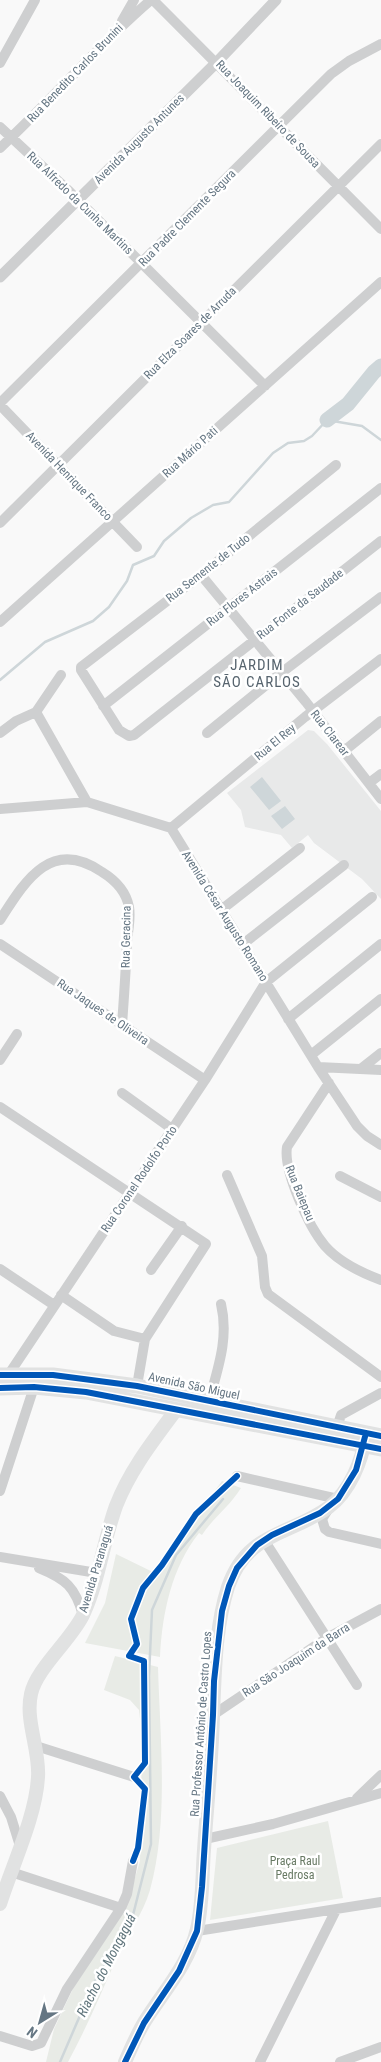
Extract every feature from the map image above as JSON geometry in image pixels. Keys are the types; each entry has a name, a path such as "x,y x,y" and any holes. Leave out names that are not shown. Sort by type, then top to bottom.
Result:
{"main road":[{"name":"Avenida São Miguel","path":"5,1375 53,1375 137,1386 337,1427 371,1438 381,1449"},
{"name":"Avenida São Miguel","path":"0,1388 34,1387 104,1395 176,1410 371,1438"},
{"path":"176,1410 184,1403 205,1400"},
{"name":"Avenida Paranaguá","path":"0,1904 34,1800 38,1777 36,1746 30,1710 31,1694 37,1678 67,1640 83,1615 116,1507 130,1476 176,1410"},
{"path":"334,1503 350,1480 371,1438"},
{"name":"Rua Professor Antônio de Castro Lopes","path":"125,2062 144,2023 178,1971 196,1931 205,1839 218,1633 229,1586 247,1555 264,1540 334,1503"}],"street":[{"path":"0,63 35,0"},
{"path":"118,28 134,0"},
{"name":"Rua Benedito Carlos Brunini","path":"0,148 118,28 152,0"},
{"name":"Rua Joaquim Ribeiro de Sousa","path":"152,0 217,62 381,229"},
{"name":"Avenida Augusto Antunes","path":"0,276 217,62 276,0"},
{"name":"Rua Padre Clemente Segura","path":"0,404 332,74 349,61 381,44"},
{"name":"Rua Alfredo da Cunha Martins","path":"0,127 78,200 200,324 265,386"},
{"name":"Rua Elza Soares de Arruda","path":"0,523 381,144"},
{"name":"Rua Mário Pati","path":"0,622 381,282"},
{"name":"Avenida Henrique Franco","path":"0,404 137,547"},
{"name":"Rua Semente de Tudo","path":"103,706 81,667 201,575 336,466"},
{"name":"Rua Flores Astrais","path":"103,706 381,488"},
{"name":"Rua Fonte da Saudade","path":"103,706 123,734 134,735 381,541"},
{"name":"Rua Clarear","path":"201,575 313,711 381,799"},
{"path":"207,733 281,673 381,597"},
{"name":"Rua El Rey","path":"171,828 313,711 381,659"},
{"path":"0,733 16,721 36,712 61,675"},
{"path":"36,712 87,802"},
{"path":"344,751 381,721"},
{"path":"369,783 381,774"},
{"path":"0,809 87,802 171,828"},
{"name":"Avenida César Augusto Romano","path":"171,828 288,1019 357,1126 367,1136 381,1145"},
{"path":"222,910 300,848"},
{"name":"Rua Geracina","path":"0,920 32,875 54,860 72,858 88,863 104,873 121,888 129,908 122,1025"},
{"path":"243,944 344,866"},
{"name":"Rua Coronel Rodolfo Porto","path":"5,1375 205,1080 266,982 372,897"},
{"name":"Rua Jaques de Oliveira","path":"0,944 205,1080"},
{"path":"288,1019 381,944"},
{"path":"311,1055 381,999"},
{"path":"0,1060 18,1034"},
{"path":"362,1068 381,1053"},
{"path":"318,1067 381,1070"},
{"name":"Rua Baiepau","path":"329,1083 287,1147 286,1158 288,1167 307,1214 326,1247 352,1267 381,1280"},
{"path":"122,1093 172,1129"},
{"path":"0,1107 182,1226 206,1244 145,1339 137,1386"},
{"path":"227,1175 262,1256 265,1288 268,1294 381,1377"},
{"path":"340,1176 381,1197"},
{"path":"151,1270 182,1226"},
{"path":"0,1269 54,1305"},
{"path":"61,1295 114,1331 145,1339"},
{"path":"205,1400 224,1343 225,1328 221,1304"},
{"path":"0,1491 34,1387"},
{"path":"337,1427 341,1415 381,1393"},
{"path":"237,1476 334,1503 322,1519 325,1529 329,1532 381,1544"},
{"path":"264,1540 357,1685"},
{"path":"0,1557 97,1573"},
{"path":"22,1561 64,1580 77,1597 83,1615"},
{"name":"Rua São Joaquim da Barra","path":"214,1715 327,1638 381,1609"},
{"path":"36,1746 134,1777"},
{"path":"354,1800 381,1775"},
{"path":"205,1839 273,1824 381,1793"},
{"path":"0,1796 20,1846"},
{"path":"0,2036 32,2046 41,2043 67,1989 121,1908 127,1894 133,1861"},
{"path":"11,1872 121,1908"},
{"path":"196,1931 381,1902"},
{"path":"260,2062 336,1910"},
{"path":"340,2062 381,2047"}],"shaded area":[{"path":"308,730 314,731 327,744 381,811 381,899 362,879 314,843 308,835 292,848 281,835 245,827 241,810 227,793"},
{"path":"262,777 281,801 269,810 250,787"},
{"path":"285,806 295,819 282,829 271,816"}],"green space":[{"path":"222,1481 241,1488 202,1535 199,1533 182,1561 175,1576 166,1607 160,1657 85,1643 105,1603 116,1554 159,1575 187,1520 191,1523"},
{"path":"115,1656 158,1667 162,1779 160,1836 156,1864 150,1890 143,1907 68,2062 46,2062 54,2029 77,1980 126,1907 140,1861 142,1736 139,1710 130,1700 104,1690"},
{"name":"Praça Raul Pedrosa","path":"328,1821 343,1898 210,1920 217,1848"}],"waterway":[{"path":"327,420 348,404 381,366"},
{"path":"0,680 45,642 93,621 109,607 127,581 133,565 154,556 164,541 191,518 213,505 229,502 273,453 288,443 304,441 312,436 327,420 362,426 381,440"},
{"name":"Riacho do Mongaguá","path":"60,2062 94,1983 133,1915 151,1844 149,1676 152,1610 176,1555 223,1499"}],"cycle path":[{"path":"0,1375 53,1375 137,1386 381,1436"},
{"path":"0,1388 34,1387 86,1392 381,1449"},
{"path":"125,2062 144,2023 179,1971 197,1931 202,1887 214,1681 222,1611 229,1586 237,1568 257,1545 272,1535 320,1513 338,1499 356,1470 366,1433"},
{"path":"133,1861 138,1848 145,1789 134,1777 145,1763 144,1661 129,1656 137,1644 131,1619 143,1588 162,1565 196,1514 237,1476"}],"district":[{"name":"JARDIM SÃO CARLOS","path":"257,674"}]}
